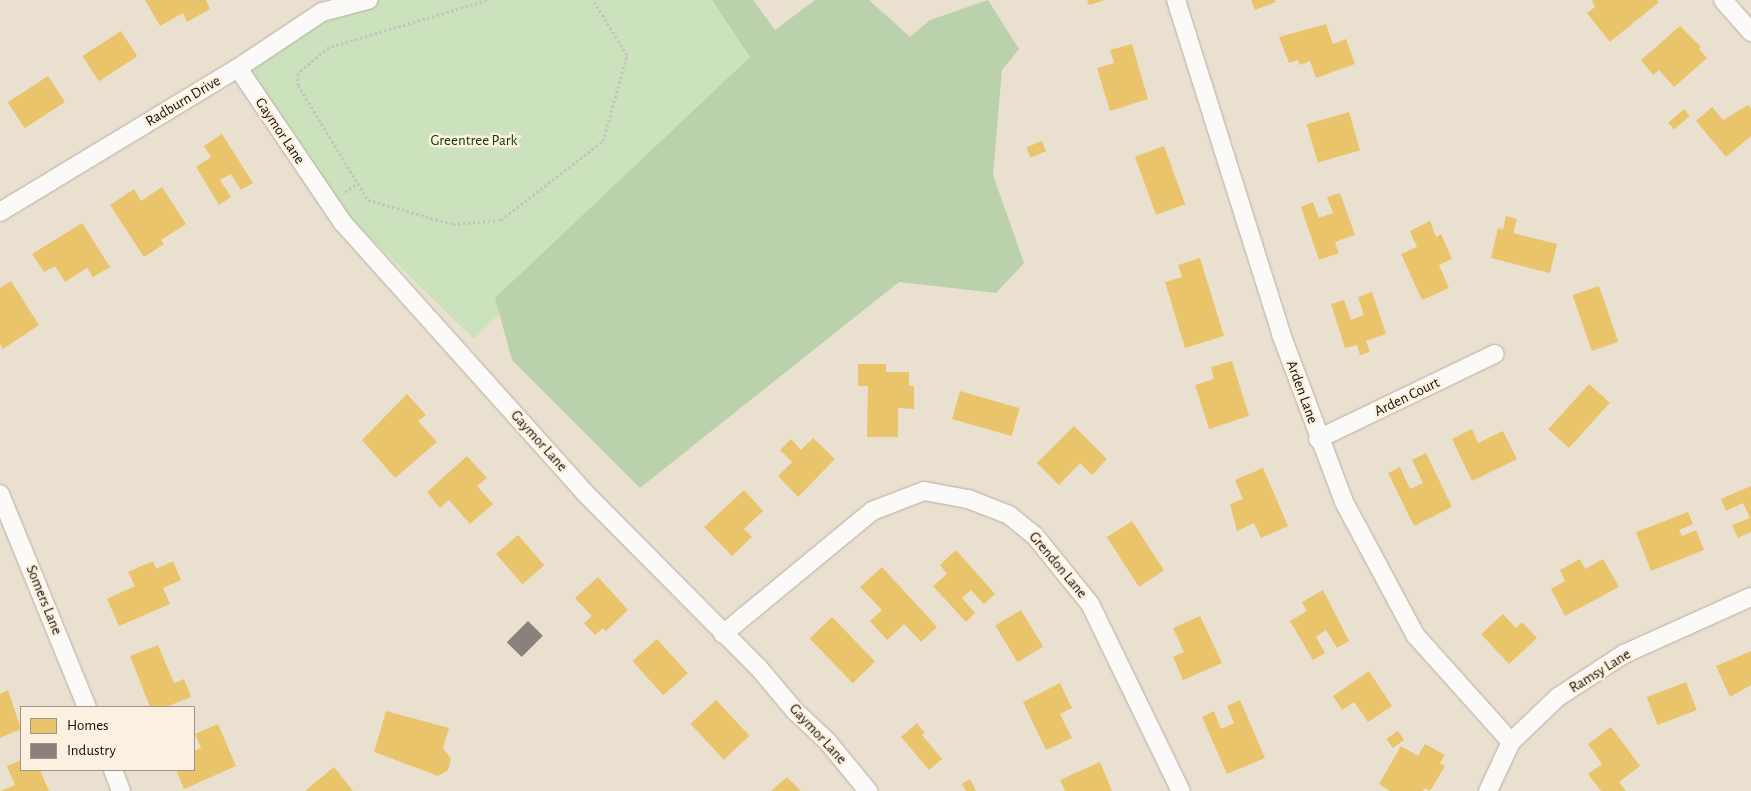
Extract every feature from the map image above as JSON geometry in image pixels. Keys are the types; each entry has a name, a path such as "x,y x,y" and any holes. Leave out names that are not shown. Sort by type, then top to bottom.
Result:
{"street":[{"name":"Radburn Drive","path":"0,212 238,68 322,12 368,0"},
{"name":"Arden Lane","path":"1176,0 1281,334 1318,439 1344,502 1416,636 1511,742"},
{"path":"1723,0 1751,32"},
{"name":"Gaymor Lane","path":"238,68 343,224 584,492 827,741 868,791"},
{"name":"Arden Court","path":"1318,439 1495,354"},
{"name":"Grendon Lane","path":"723,634 872,511 924,490 968,499 1009,515 1036,536 1090,604 1181,791"},
{"name":"Somers Lane","path":"0,494 87,706"},
{"name":"Ramsy Lane","path":"1488,791 1511,742 1558,697 1624,654 1751,597"},
{"path":"113,771 122,791"}],"path":[{"path":"487,0 329,48 298,73 298,85 368,200 453,224 501,220 603,142 627,55 592,0"}],"green space":[{"name":"Greentree Park","path":"368,0 746,0 772,43 474,339 353,221 249,69 322,12"},
{"path":"712,0 753,0 775,30 815,0 869,0 910,37 930,20 988,0 1019,49 1002,70 993,175 1024,263 996,293 899,282 640,488 512,360 495,298 750,57"}],"building: Homes":[{"path":"145,0 206,0 210,9 187,22 183,13 160,26"},
{"path":"1087,0 1105,0 1089,5"},
{"path":"1251,0 1275,0 1276,2 1255,10"},
{"path":"1592,0 1657,0 1659,2 1610,42 1587,13 1595,7"},
{"path":"1326,24 1333,44 1346,39 1355,64 1316,78 1310,61 1300,65 1298,60 1289,63 1279,37"},
{"path":"1680,26 1701,47 1699,49 1707,58 1674,87 1659,70 1653,75 1641,60"},
{"path":"121,31 137,56 99,81 82,56"},
{"path":"1132,44 1148,99 1110,111 1097,68 1114,63 1110,50"},
{"path":"48,76 65,102 25,128 8,102"},
{"path":"1748,105 1751,109 1751,136 1726,157 1696,121 1712,107 1723,120"},
{"path":"1684,109 1690,116 1674,130 1668,123"},
{"path":"1349,112 1360,150 1318,163 1307,124"},
{"path":"222,134 253,183 241,190 231,174 220,180 231,197 219,205 196,167 211,157 204,146"},
{"path":"1042,141 1046,151 1030,158 1026,147"},
{"path":"1164,146 1185,204 1156,215 1135,157"},
{"path":"162,187 186,224 161,240 164,244 144,257 110,205 134,189 141,201"},
{"path":"1340,193 1355,235 1335,242 1339,253 1319,260 1301,207 1313,202 1319,218 1333,213 1327,197"},
{"path":"1506,216 1517,219 1513,233 1557,244 1550,273 1491,258 1498,228 1503,230"},
{"path":"1430,221 1436,237 1441,234 1452,259 1439,265 1449,288 1422,300 1401,254 1417,247 1410,231"},
{"path":"82,223 110,267 93,277 87,268 65,282 55,266 44,272 32,254"},
{"path":"1200,258 1224,336 1185,348 1165,282 1182,277 1178,265"},
{"path":"11,281 39,325 3,349 0,344 0,288"},
{"path":"1599,286 1618,342 1592,351 1573,295"},
{"path":"1372,292 1386,334 1366,341 1370,352 1360,355 1357,345 1345,348 1331,304 1344,300 1351,320 1364,315 1358,297"},
{"path":"1232,361 1249,416 1209,429 1195,385 1214,379 1211,367"},
{"path":"858,364 886,364 886,372 909,372 909,386 914,386 914,409 898,408 898,437 867,437 868,386 858,386"},
{"path":"1589,384 1610,403 1569,448 1548,429"},
{"path":"960,391 1020,408 1012,436 952,419"},
{"path":"407,394 426,415 418,421 437,442 395,478 362,440"},
{"path":"1074,426 1107,459 1092,475 1080,463 1059,485 1037,463"},
{"path":"1472,429 1478,443 1503,431 1517,459 1472,481 1452,439"},
{"path":"813,438 835,459 798,497 778,476 792,462 780,450 791,439 801,450"},
{"path":"1426,453 1452,507 1414,526 1388,473 1400,467 1410,489 1423,483 1412,460"},
{"path":"467,456 487,478 477,486 493,504 470,524 449,500 440,508 427,492"},
{"path":"1263,468 1288,526 1261,538 1254,523 1237,531 1230,504 1243,499 1235,480"},
{"path":"1751,486 1751,532 1738,538 1732,525 1750,518 1743,503 1726,511 1721,499"},
{"path":"744,490 763,511 744,529 752,537 732,556 704,527"},
{"path":"1688,512 1693,524 1679,530 1682,536 1696,530 1704,550 1651,571 1636,532"},
{"path":"1132,521 1164,570 1139,587 1107,537"},
{"path":"518,535 544,565 522,584 496,554"},
{"path":"956,550 995,594 984,604 971,590 962,598 975,613 966,622 933,586 947,574 940,565"},
{"path":"1580,559 1585,569 1603,559 1619,587 1565,616 1551,589 1565,581 1560,570"},
{"path":"153,561 156,569 173,561 181,580 163,588 170,604 119,626 107,599 135,586 128,572"},
{"path":"882,567 937,627 921,642 904,624 887,640 870,621 882,610 860,587"},
{"path":"598,577 628,610 606,631 603,628 595,635 584,623 592,616 575,598"},
{"path":"1323,590 1349,641 1337,648 1326,630 1316,637 1325,653 1313,660 1290,621 1307,611 1302,602"},
{"path":"1021,610 1043,647 1017,662 995,625"},
{"path":"1503,614 1516,628 1522,622 1537,638 1509,664 1481,634"},
{"path":"1200,616 1222,663 1183,680 1173,657 1184,652 1173,628"},
{"path":"832,617 875,662 853,683 810,639"},
{"path":"657,639 688,673 663,695 632,661"},
{"path":"158,645 174,683 184,679 191,697 168,706 150,706 130,656"},
{"path":"1751,651 1751,685 1730,697 1716,666"},
{"path":"1369,671 1392,706 1368,722 1354,702 1342,710 1333,696"},
{"path":"1686,682 1697,710 1658,725 1647,697"},
{"path":"1060,683 1072,708 1060,714 1072,738 1046,750 1023,702"},
{"path":"8,690 20,729 0,738 0,694"},
{"path":"716,700 749,736 724,760 690,724"},
{"path":"1240,700 1265,758 1227,774 1202,717 1214,711 1221,729 1234,723 1227,706"},
{"path":"386,711 449,728 443,748 451,759 448,770 438,776 374,752"},
{"path":"917,723 925,733 922,735 942,759 929,770 901,737"},
{"path":"218,724 236,766 184,789 176,771 195,771 195,751 201,748 195,734"},
{"path":"1611,727 1640,766 1619,782 1626,791 1601,791 1588,774 1602,764 1588,744"},
{"path":"1398,731 1404,740 1393,748 1386,739"},
{"path":"1425,744 1445,755 1440,763 1445,766 1430,791 1425,788 1423,791 1390,791 1379,784 1401,746 1418,756"},
{"path":"20,760 20,771 40,771 49,791 0,791 15,785 7,766"},
{"path":"1100,762 1112,791 1065,791 1060,780"},
{"path":"334,767 353,791 305,791"},
{"path":"787,777 801,791 771,791"},
{"path":"970,779 976,791 966,791 962,784"}],"building: Industry":[{"path":"528,621 543,636 522,657 507,642"}]}
